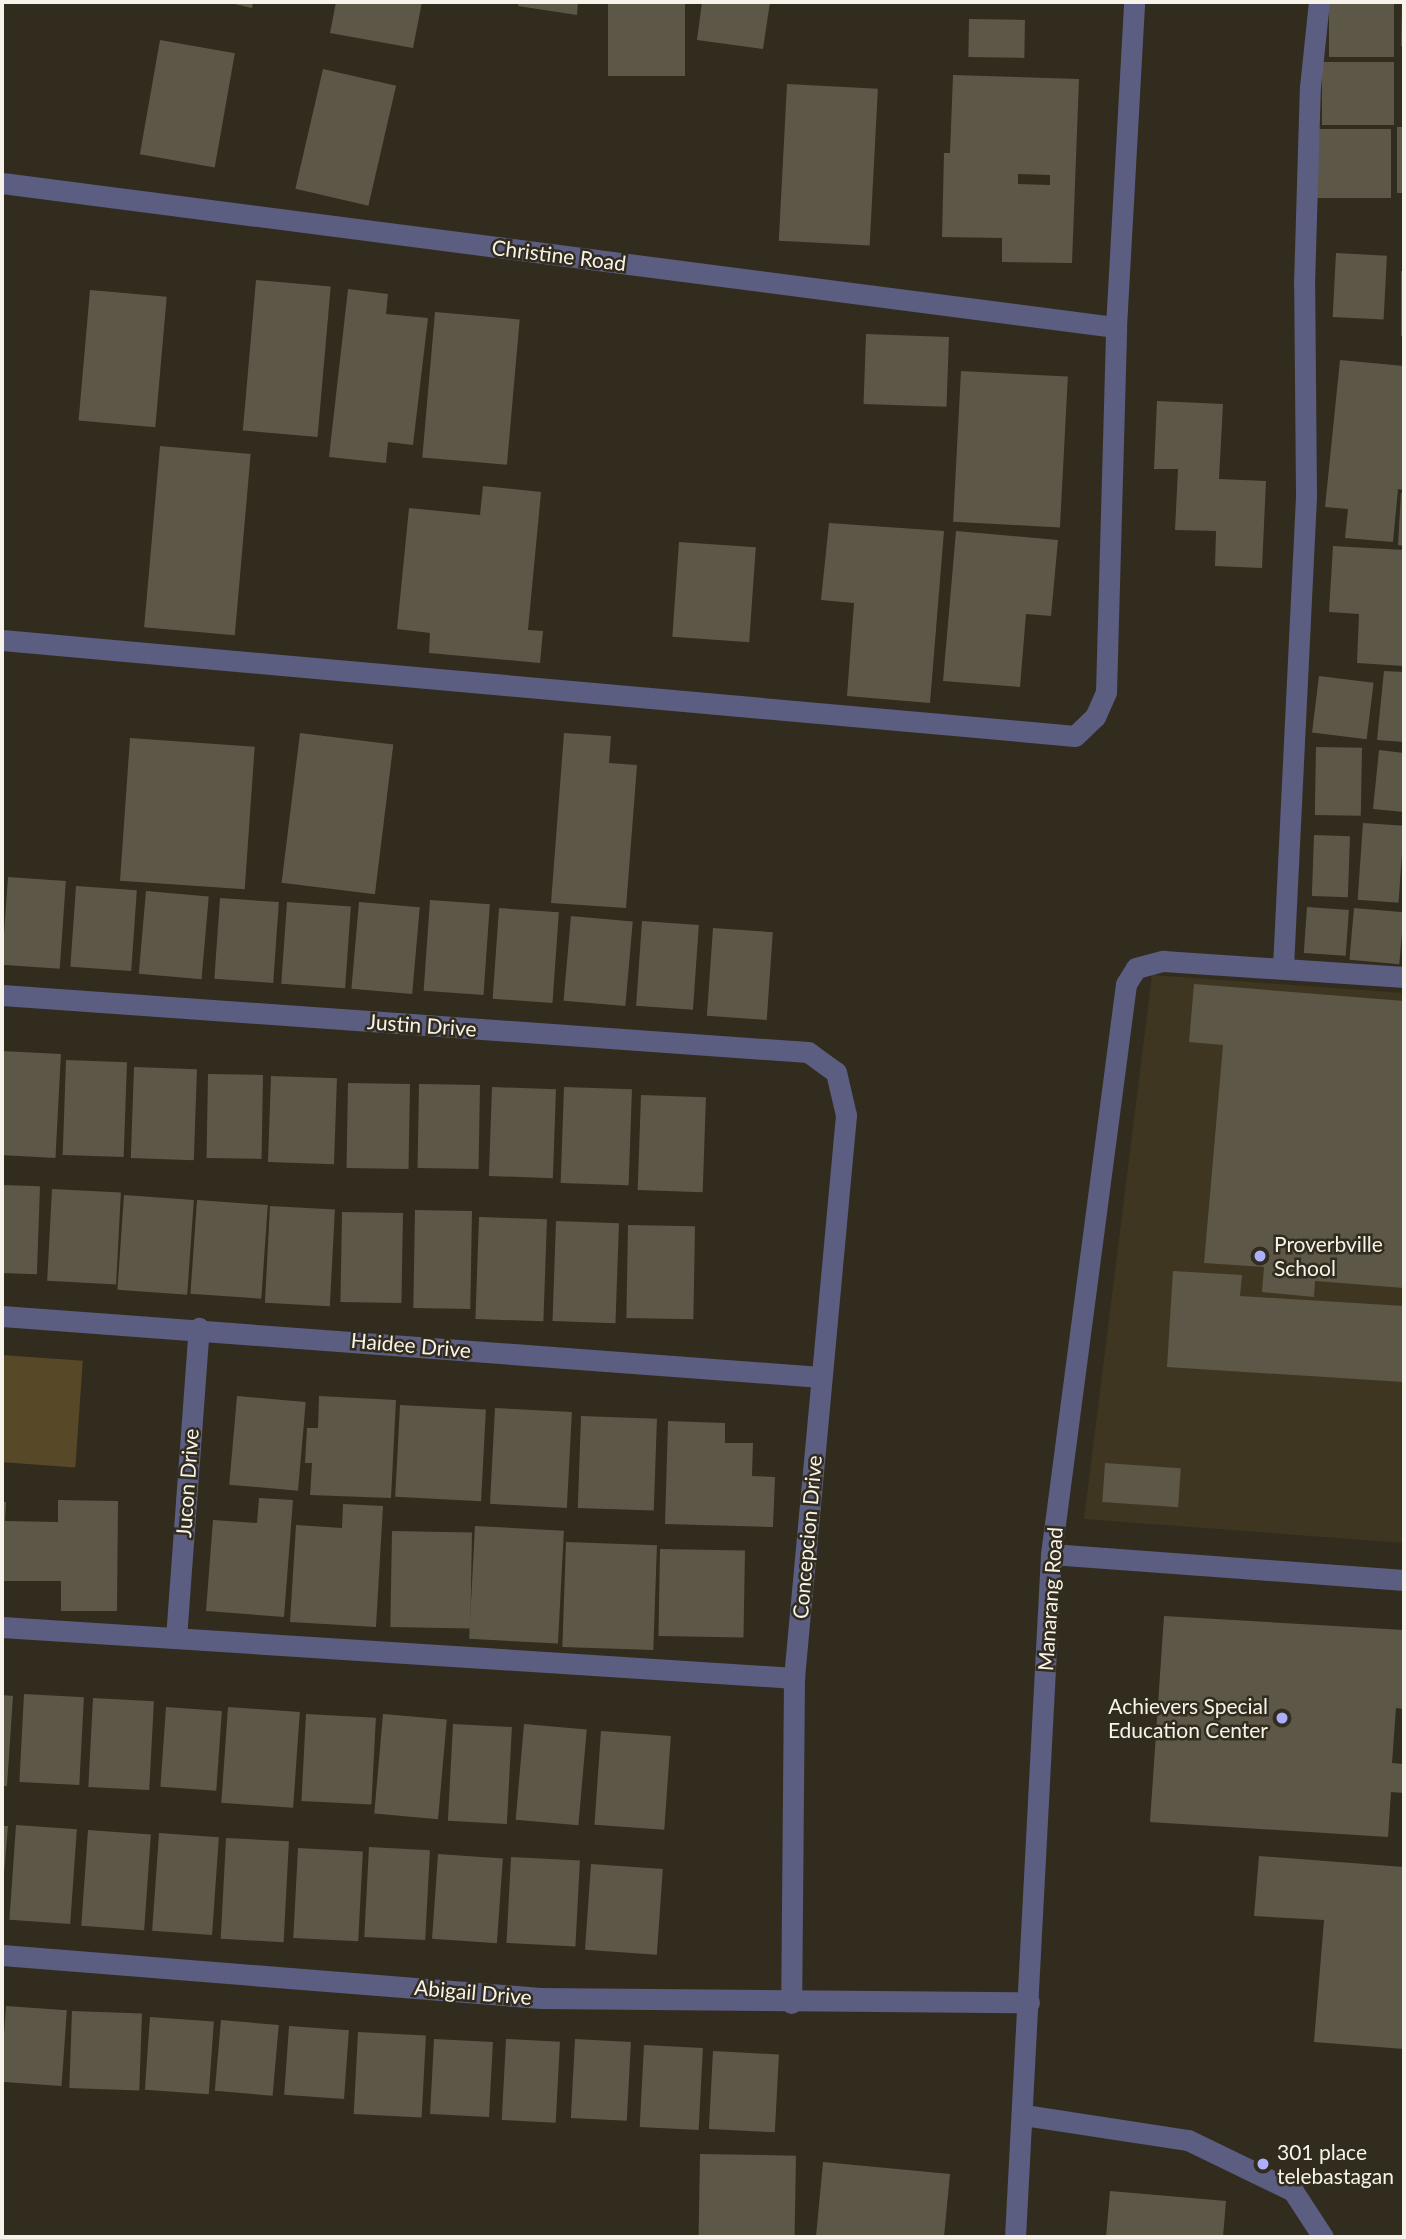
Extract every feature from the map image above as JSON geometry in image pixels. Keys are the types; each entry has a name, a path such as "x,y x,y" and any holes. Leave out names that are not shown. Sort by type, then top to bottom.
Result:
{"street":[{"path":"2,640 1074,736 1095,717 1106,692 1116,327 1134,2"},
{"path":"1319,2 1310,87 1304,285 1306,495 1283,967 1404,977"},
{"name":"Christine Road","path":"2,183 1116,327"},
{"name":"Manarang Road","path":"1015,2237 1024,2115 1051,1554 1122,1003 1136,968 1163,961 1283,967"},
{"name":"Justin Drive","path":"2,995 808,1052 836,1072"},
{"name":"Concepcion Drive","path":"791,2003 794,1678 846,1115 836,1072"},
{"name":"Haidee Drive","path":"2,1316 199,1328 821,1377"},
{"name":"Jucon Drive","path":"176,1638 199,1328"},
{"path":"1051,1554 1404,1580"},
{"path":"2,1627 794,1678"},
{"name":"Abigail Drive","path":"2,1955 541,1997 791,2003 1029,2002"},
{"path":"1024,2115 1188,2140 1293,2191 1324,2237"}],"shaded area":[{"name":"Proverbville School","path":"1152,975 1404,993 1404,1543 1084,1519"},
{"path":"2,1355 83,1361 75,1467 2,1462"}],"building":[{"path":"226,2 253,2 252,8"},
{"path":"336,2 422,2 413,48 330,33"},
{"path":"519,2 578,2 577,15 518,6"},
{"path":"608,2 685,2 685,76 608,76"},
{"path":"702,2 770,2 763,49 697,40"},
{"path":"1404,2 1404,46 1401,46"},
{"path":"1329,4 1394,4 1394,57 1329,57"},
{"path":"969,19 1025,20 1024,58 968,57"},
{"path":"160,40 235,53 215,167 140,154"},
{"path":"1322,62 1394,62 1394,125 1322,125"},
{"path":"323,69 396,86 368,206 295,189"},
{"path":"953,75 1079,79 1072,263 1002,262 1002,238 942,237 944,153 950,153","holes":["1018,174 1050,175 1050,185 1018,184"]},
{"path":"787,84 878,89 870,246 779,241"},
{"path":"1397,127 1404,127 1404,193 1397,193"},
{"path":"1315,129 1391,129 1391,198 1315,198"},
{"path":"1336,253 1387,256 1384,320 1333,317"},
{"path":"1401,271 1404,271 1404,336 1401,336"},
{"path":"256,280 331,287 318,437 243,430"},
{"path":"348,289 388,294 386,314 428,318 413,445 388,442 386,463 329,457"},
{"path":"90,290 167,297 155,427 79,421"},
{"path":"435,312 520,319 507,465 422,457"},
{"path":"866,334 949,337 947,407 864,404"},
{"path":"1340,360 1404,366 1404,490 1398,489 1393,542 1345,538 1348,509 1325,507"},
{"path":"961,371 1068,377 1060,527 953,522"},
{"path":"1157,401 1223,404 1219,479 1266,481 1262,568 1215,566 1216,531 1175,530 1178,469 1154,469"},
{"path":"160,446 251,454 235,635 144,627"},
{"path":"483,486 541,492 528,630 543,631 540,663 429,653 430,633 397,629 409,508 480,515"},
{"path":"1401,493 1404,493 1404,546 1398,545"},
{"path":"829,523 944,531 930,703 847,696 854,603 821,600"},
{"path":"956,531 1058,540 1051,616 1026,614 1020,687 943,681"},
{"path":"679,542 756,547 749,642 672,637"},
{"path":"1333,546 1404,550 1404,666 1357,663 1359,614 1329,612"},
{"path":"1384,671 1404,672 1404,742 1377,740"},
{"path":"1319,676 1374,683 1367,739 1312,733"},
{"path":"300,733 393,744 375,894 282,883"},
{"path":"564,733 611,736 609,763 637,765 626,908 551,903"},
{"path":"130,738 255,747 245,889 120,881"},
{"path":"1316,747 1362,748 1361,816 1315,815"},
{"path":"1379,750 1404,753 1404,812 1373,809"},
{"path":"1363,823 1404,826 1399,903 1358,900"},
{"path":"1314,835 1350,836 1348,897 1312,896"},
{"path":"8,877 66,881 60,969 2,965"},
{"path":"76,886 137,890 131,971 70,967"},
{"path":"146,891 209,896 202,979 139,974"},
{"path":"220,898 279,902 273,983 214,979"},
{"path":"430,900 490,904 484,995 424,991"},
{"path":"287,902 351,906 345,988 281,984"},
{"path":"359,902 420,907 412,994 351,989"},
{"path":"1307,907 1349,910 1346,956 1304,953"},
{"path":"499,908 559,912 553,1003 493,999"},
{"path":"1354,908 1404,912 1399,964 1349,960"},
{"path":"571,916 633,921 625,1006 564,1001"},
{"path":"642,921 699,925 693,1010 636,1006"},
{"path":"713,928 773,932 767,1020 707,1016"},
{"path":"1194,984 1404,1001 1404,1288 1315,1281 1314,1297 1262,1292 1264,1267 1204,1263 1223,1045 1189,1042"},
{"path":"2,1051 61,1054 55,1158 2,1155"},
{"path":"66,1060 127,1062 124,1157 63,1155"},
{"path":"134,1067 197,1069 194,1160 131,1158"},
{"path":"208,1074 263,1075 262,1159 207,1158"},
{"path":"271,1076 337,1078 334,1164 268,1162"},
{"path":"348,1083 410,1084 409,1169 347,1168"},
{"path":"419,1084 480,1085 479,1169 418,1168"},
{"path":"492,1087 556,1089 553,1178 489,1176"},
{"path":"564,1087 632,1089 629,1185 561,1183"},
{"path":"641,1095 706,1097 703,1192 638,1190"},
{"path":"2,1185 40,1186 37,1274 2,1273"},
{"path":"52,1189 121,1193 116,1284 47,1281"},
{"path":"124,1195 194,1200 187,1295 117,1290"},
{"path":"197,1200 268,1205 261,1299 190,1294"},
{"path":"270,1206 335,1209 330,1306 265,1303"},
{"path":"415,1210 472,1211 470,1309 413,1308"},
{"path":"342,1212 403,1213 401,1303 340,1302"},
{"path":"479,1217 547,1219 543,1321 475,1319"},
{"path":"556,1221 619,1223 615,1323 553,1321"},
{"path":"628,1225 695,1226 693,1319 626,1318"},
{"path":"1173,1271 1242,1275 1240,1296 1404,1306 1404,1382 1167,1367"},
{"path":"237,1396 306,1402 298,1491 229,1485"},
{"path":"319,1396 396,1400 391,1498 310,1495 312,1463 305,1463 307,1428 318,1428"},
{"path":"400,1405 486,1410 481,1501 395,1497"},
{"path":"495,1408 572,1412 567,1508 490,1504"},
{"path":"581,1416 657,1419 654,1511 578,1508"},
{"path":"668,1421 725,1423 725,1443 753,1443 752,1476 775,1477 773,1527 665,1524"},
{"path":"1105,1463 1181,1468 1178,1507 1102,1502"},
{"path":"259,1498 293,1500 284,1617 206,1611 213,1520 257,1523"},
{"path":"58,1500 118,1501 117,1611 61,1611 61,1581 2,1581 2,1502 6,1502 5,1521 58,1522"},
{"path":"343,1504 383,1506 376,1627 290,1622 296,1525 342,1528"},
{"path":"475,1526 564,1531 558,1644 469,1639"},
{"path":"392,1531 472,1532 470,1628 390,1627"},
{"path":"566,1542 657,1545 653,1650 562,1647"},
{"path":"660,1549 745,1550 743,1637 658,1636"},
{"path":"1164,1616 1404,1630 1404,1709 1396,1708 1392,1763 1404,1764 1404,1793 1391,1792 1388,1837 1150,1822"},
{"path":"24,1694 84,1697 79,1785 19,1782"},
{"path":"2,1695 13,1696 7,1786 2,1786"},
{"path":"93,1698 154,1701 149,1790 88,1787"},
{"path":"166,1707 222,1711 216,1791 160,1787"},
{"path":"228,1707 300,1712 293,1808 221,1803"},
{"path":"306,1714 376,1718 371,1805 301,1801"},
{"path":"383,1714 447,1720 438,1819 374,1814"},
{"path":"453,1724 512,1727 507,1824 448,1821"},
{"path":"524,1724 587,1729 578,1825 516,1820"},
{"path":"601,1731 671,1736 664,1830 594,1825"},
{"path":"16,1825 77,1829 70,1924 9,1920"},
{"path":"2,1826 8,1826 4,1874 2,1874"},
{"path":"88,1830 151,1834 144,1930 81,1926"},
{"path":"159,1833 219,1837 212,1935 152,1931"},
{"path":"226,1838 289,1841 284,1942 221,1939"},
{"path":"369,1847 430,1850 425,1940 364,1937"},
{"path":"298,1848 363,1851 358,1941 293,1938"},
{"path":"438,1854 503,1859 497,1943 432,1939"},
{"path":"1259,1856 1404,1867 1404,2049 1314,2042 1324,1920 1254,1916"},
{"path":"511,1857 580,1861 575,1946 506,1943"},
{"path":"591,1864 663,1869 657,1955 585,1950"},
{"path":"6,2006 67,2010 62,2086 2,2082"},
{"path":"72,2011 142,2013 139,2090 69,2088"},
{"path":"150,2017 214,2021 209,2094 145,2090"},
{"path":"221,2020 279,2025 273,2096 215,2091"},
{"path":"289,2026 349,2030 344,2099 284,2095"},
{"path":"358,2032 426,2036 422,2117 354,2114"},
{"path":"434,2039 493,2042 489,2117 430,2114"},
{"path":"506,2039 560,2042 556,2123 502,2120"},
{"path":"575,2039 631,2042 627,2121 571,2118"},
{"path":"644,2045 703,2048 699,2130 640,2127"},
{"path":"713,2051 779,2054 775,2132 709,2129"},
{"path":"700,2154 796,2156 795,2237 699,2237"},
{"path":"823,2162 950,2174 944,2237 816,2237"},
{"path":"1110,2191 1226,2201 1223,2237 1106,2237"}],"place":[{"name":"Proverbville School","path":"1260,1256"},
{"name":"Achievers Special Education Center","path":"1282,1718"},
{"name":"301 place telebastagan","path":"1263,2164"}]}
